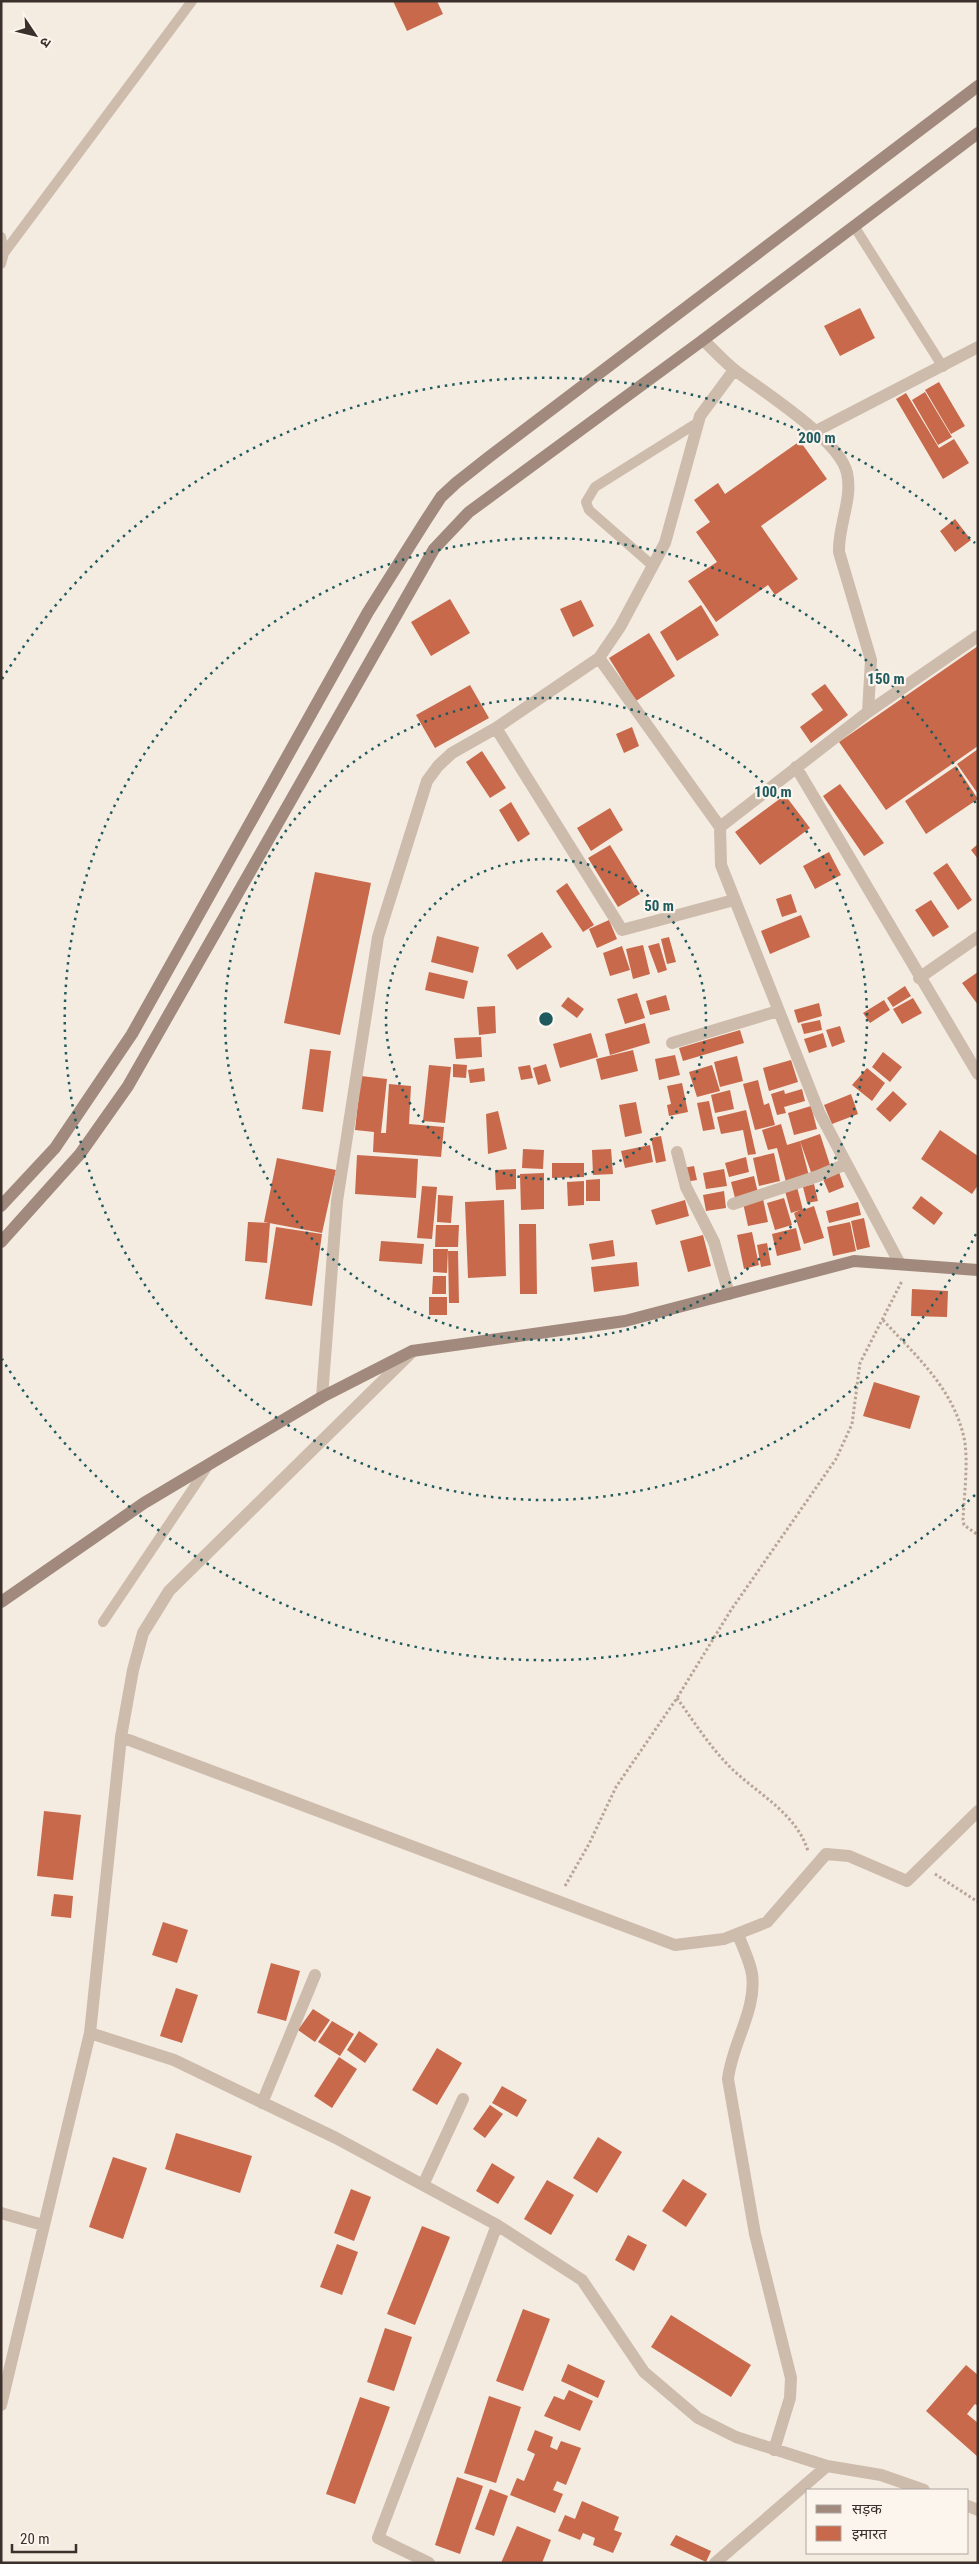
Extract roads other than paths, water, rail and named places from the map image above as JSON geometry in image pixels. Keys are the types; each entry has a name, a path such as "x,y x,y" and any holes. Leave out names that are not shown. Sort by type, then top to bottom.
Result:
{"main road":[{"path":"1,1206 55,1148 132,1034 368,612 442,497 489,457 978,86"},
{"path":"1,1242 80,1154 128,1086 434,549 468,512 703,340 978,133"},
{"path":"1,1602 144,1503 322,1397 412,1351 625,1321 854,1261 978,1270"}],"street":[{"path":"703,340 734,370 816,431 837,453 847,471 848,484 839,539 839,552 871,660 868,712"},
{"path":"816,431 850,412 943,367 978,347"},
{"path":"322,1397 337,1201 378,937 427,781 438,766 452,753 496,728 599,658 620,627 665,543 676,510 697,423 734,370"},
{"path":"720,827 796,766 868,712 978,636"},
{"path":"599,658 720,827 721,864 819,1112 846,1164 904,1264"},
{"path":"496,728 622,930 734,900"},
{"path":"796,766 919,978 978,1074"},
{"path":"919,978 978,937"},
{"path":"672,1043 778,1010"},
{"path":"677,1152 686,1187 714,1242 729,1294"},
{"path":"733,1204 818,1176 846,1164"},
{"path":"1,2405 90,2034 121,1737 133,1670 143,1633 169,1591 412,1351"},
{"path":"121,1737 675,1945 724,1939 767,1922 826,1854 855,1858 907,1881 978,1811"},
{"path":"738,1934 752,1973 752,1998 730,2063 728,2078 754,2234 791,2378 790,2398 774,2450"},
{"path":"262,2103 315,1975"},
{"path":"90,2034 174,2060 336,2138 497,2224 582,2280 644,2372 698,2418 736,2438 827,2466 881,2475 921,2489"},
{"path":"423,2185 463,2099"},
{"path":"1,2213 43,2225"},
{"path":"429,2563 378,2538 497,2224"},
{"path":"715,2563 827,2466"}],"lane":[{"path":"2,258 192,1"},
{"path":"854,226 943,367"},
{"path":"1,238 2,258"},
{"path":"653,566 589,510 586,502 595,487 697,423"},
{"path":"103,1622 210,1463"}]}
